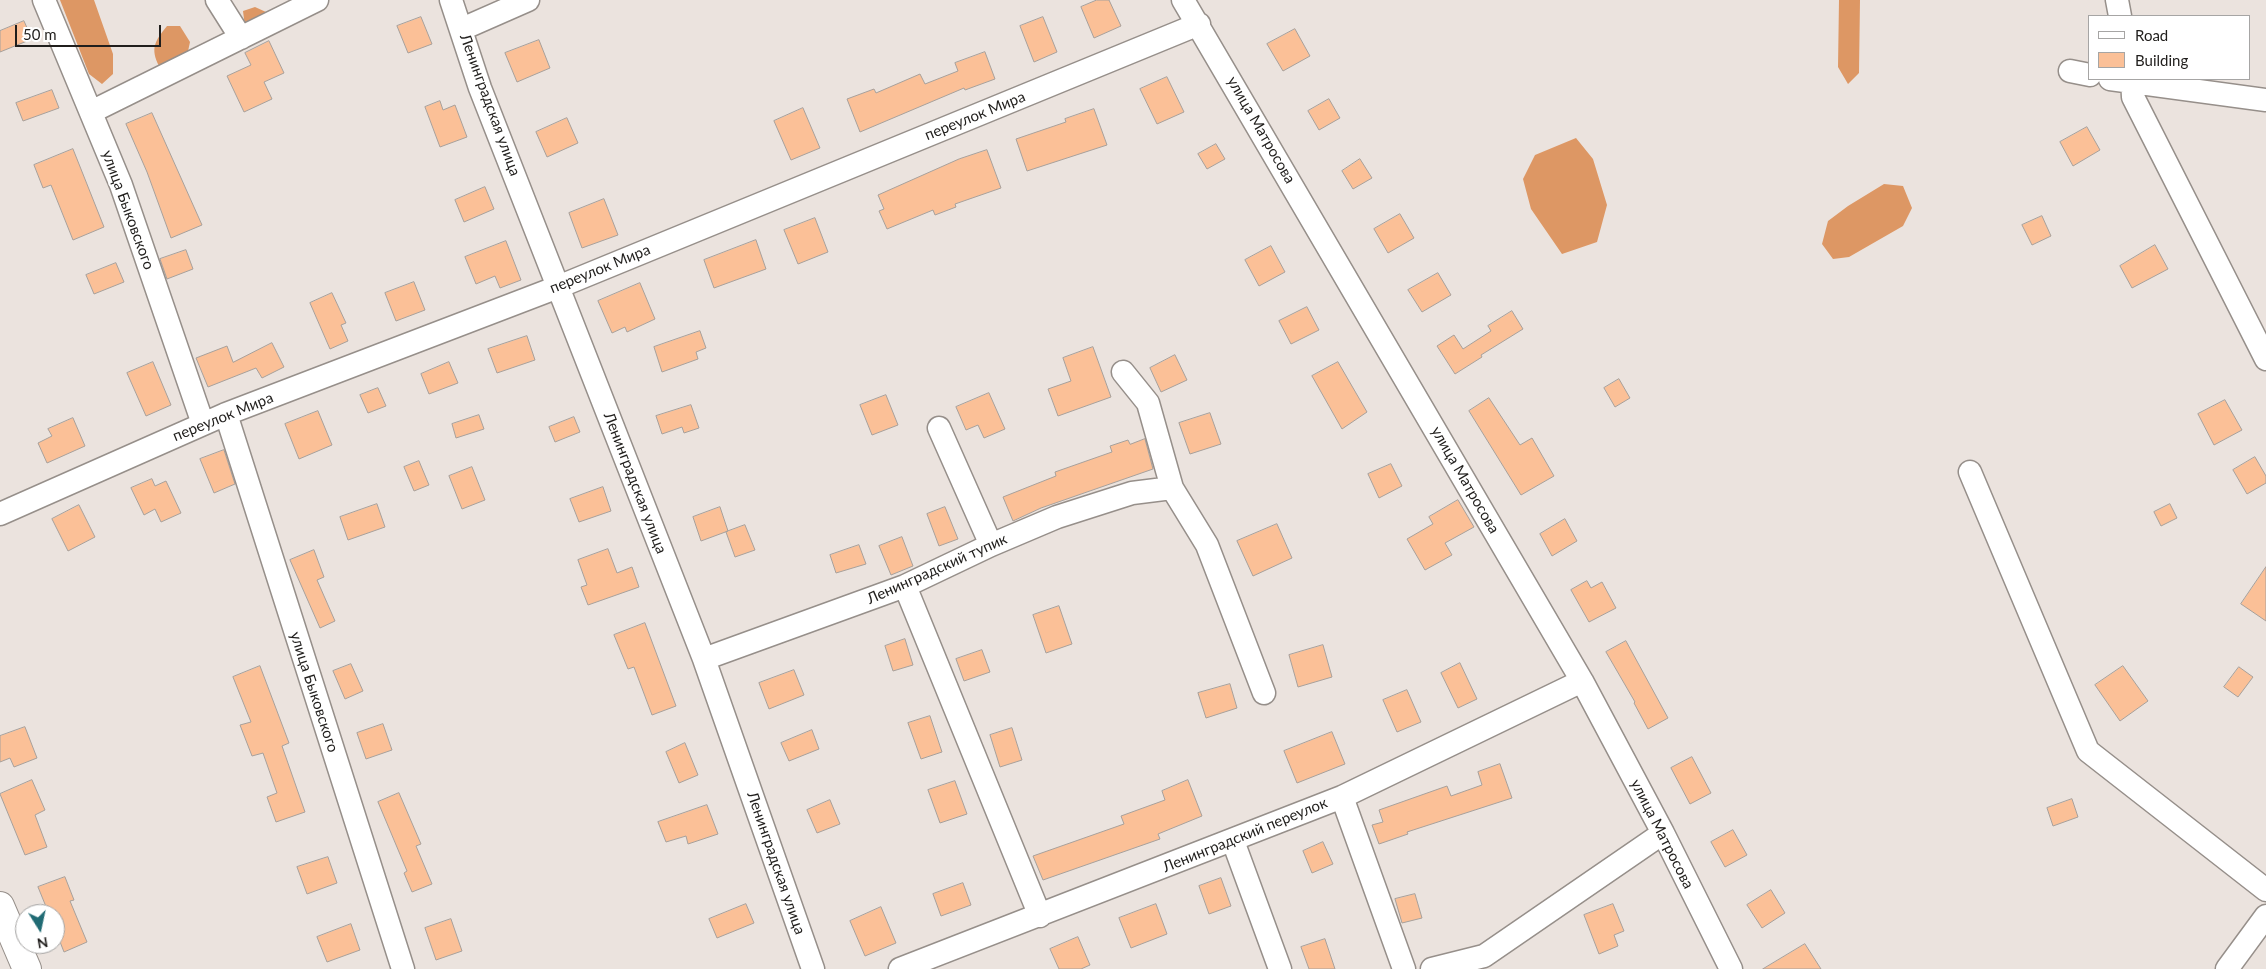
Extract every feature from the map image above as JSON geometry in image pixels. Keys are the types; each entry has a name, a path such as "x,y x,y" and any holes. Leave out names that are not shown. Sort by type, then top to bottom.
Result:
{"main road":[{"path":"0,906 27,969"}],"street":[{"name":"улица Быковского","path":"44,0 121,185 203,424"},
{"path":"218,0 241,38"},
{"path":"92,112 317,0"},
{"name":"Ленинградская улица","path":"451,0 480,88 704,659 812,969"},
{"path":"462,30 528,0"},
{"name":"улица Матросова","path":"1183,0 1199,24 1582,681 1663,833 1731,969"},
{"path":"2117,0 2120,15"},
{"name":"переулок Мира","path":"0,514 226,414 558,287 1199,24"},
{"path":"2266,100 2133,81 2133,97 2266,359"},
{"path":"1123,372 1148,402 1172,488 1206,545 1264,693"},
{"name":"улица Быковского","path":"226,414 403,969"},
{"path":"939,428 991,544"},
{"path":"1970,472 2088,751 2266,890"},
{"name":"Ленинградский тупик","path":"704,659 905,586 991,544 1057,517 1132,493 1172,488"},
{"path":"905,586 1040,916"},
{"name":"Ленинградский переулок","path":"900,969 1342,797 1582,681"},
{"path":"1342,797 1404,969"},
{"path":"1432,969 1484,956 1663,833"},
{"path":"1233,841 1280,969"},
{"path":"2227,969 2266,916"}],"shaded area":[{"path":"60,0 94,0 113,54 113,74 102,84 89,74"},
{"path":"1839,0 1860,0 1859,73 1848,84 1838,67"},
{"path":"255,7 266,12 261,20 245,27 243,11"},
{"path":"167,26 180,26 190,42 187,56 159,66 154,49 159,36"},
{"path":"1576,138 1593,159 1607,205 1597,242 1562,254 1531,209 1523,179 1535,155"},
{"path":"1884,184 1903,186 1912,208 1903,226 1849,257 1833,259 1822,244 1828,221"}],"building":[{"path":"1097,0 1109,0 1121,26 1094,38 1081,7"},
{"path":"421,17 432,44 408,53 397,26"},
{"path":"1043,17 1057,52 1034,62 1020,26"},
{"path":"24,21 32,39 0,52 0,31"},
{"path":"1295,29 1310,56 1283,71 1267,44"},
{"path":"539,40 550,68 517,82 505,53"},
{"path":"269,41 284,73 264,82 272,99 244,112 227,76 251,65 245,53"},
{"path":"985,52 995,79 965,90 964,88 860,132 847,99 874,89 876,93 920,74 925,84 958,71 955,63"},
{"path":"1167,77 1184,112 1157,124 1140,89"},
{"path":"52,90 59,108 23,121 16,103"},
{"path":"1329,99 1340,118 1319,130 1308,111"},
{"path":"440,101 443,110 455,105 467,137 440,147 425,107"},
{"path":"803,108 820,148 791,160 774,121"},
{"path":"1094,109 1107,145 1027,171 1016,139 1066,122 1065,119"},
{"path":"152,113 202,225 171,238 147,172 126,124"},
{"path":"567,118 578,143 547,157 536,132"},
{"path":"2087,127 2100,150 2073,166 2060,142"},
{"path":"1216,144 1225,159 1207,169 1198,154"},
{"path":"73,149 104,227 73,240 51,185 43,188 34,165"},
{"path":"987,150 1001,188 955,204 956,207 935,215 933,210 887,229 879,211 884,209 878,195 959,159"},
{"path":"1360,159 1372,178 1353,189 1342,171"},
{"path":"485,187 494,209 464,222 455,200"},
{"path":"604,199 618,235 582,248 569,213"},
{"path":"1400,214 1414,238 1388,253 1374,229"},
{"path":"2042,216 2051,236 2032,245 2022,225"},
{"path":"815,218 828,252 798,264 784,230"},
{"path":"756,240 766,269 714,288 704,260"},
{"path":"506,241 521,280 500,288 495,276 476,284 465,257"},
{"path":"2155,245 2168,269 2132,288 2120,266"},
{"path":"1271,246 1285,272 1259,286 1245,260"},
{"path":"186,250 193,269 167,279 160,259"},
{"path":"116,263 124,282 94,294 86,275"},
{"path":"1438,273 1451,295 1422,312 1408,290"},
{"path":"414,282 425,310 396,321 385,293"},
{"path":"640,283 655,319 627,332 625,327 612,333 598,301"},
{"path":"332,293 346,323 341,325 348,341 330,349 310,303"},
{"path":"1307,307 1319,330 1291,344 1279,321"},
{"path":"1512,311 1523,329 1455,374 1437,346 1454,335 1463,349 1491,331 1488,326"},
{"path":"700,331 706,348 696,352 698,359 662,372 654,347"},
{"path":"527,336 535,360 497,373 488,349"},
{"path":"272,343 284,367 262,378 256,368 208,387 196,358 227,346 233,362"},
{"path":"1093,347 1111,397 1058,416 1048,389 1071,381 1063,358"},
{"path":"1175,355 1187,380 1161,392 1150,368"},
{"path":"153,362 171,405 146,416 127,373"},
{"path":"449,362 458,383 429,394 421,374"},
{"path":"1338,362 1367,412 1342,429 1312,376"},
{"path":"1619,379 1630,398 1615,407 1604,388"},
{"path":"378,388 386,406 368,413 360,395"},
{"path":"989,393 1005,429 984,438 978,425 966,430 956,407"},
{"path":"886,395 898,425 872,435 860,405"},
{"path":"1489,398 1520,445 1532,438 1554,476 1521,495 1469,411"},
{"path":"2225,400 2242,430 2214,445 2198,414"},
{"path":"691,405 699,428 684,433 682,427 662,434 656,416"},
{"path":"318,411 332,445 299,459 285,424"},
{"path":"1210,413 1221,444 1190,454 1179,423"},
{"path":"479,415 484,429 456,438 452,424"},
{"path":"574,417 580,432 555,442 549,427"},
{"path":"73,418 85,446 47,463 38,443 52,436 48,429"},
{"path":"1145,439 1153,469 1041,508 1013,521 1003,497 1056,476 1055,472 1112,452 1110,446 1128,440 1130,444"},
{"path":"224,450 235,484 214,493 200,459"},
{"path":"2255,457 2266,476 2266,483 2247,494 2233,470"},
{"path":"419,461 429,485 414,491 404,467"},
{"path":"1391,464 1402,486 1379,498 1368,474"},
{"path":"472,467 485,500 462,509 449,476"},
{"path":"152,479 155,486 166,481 181,513 161,522 155,509 144,515 131,488"},
{"path":"603,487 611,511 579,522 570,499"},
{"path":"1458,500 1474,527 1445,543 1452,555 1425,570 1407,539 1433,524 1429,517"},
{"path":"377,504 385,527 348,540 340,517"},
{"path":"2170,504 2177,518 2161,526 2154,512"},
{"path":"79,505 95,537 68,551 52,519"},
{"path":"720,507 728,531 701,541 693,517"},
{"path":"945,507 958,539 939,546 927,514"},
{"path":"1565,519 1577,541 1552,556 1540,534"},
{"path":"1277,524 1292,558 1253,576 1237,541"},
{"path":"745,525 755,550 735,557 726,532"},
{"path":"902,537 913,566 891,575 879,546"},
{"path":"859,545 866,564 836,573 830,555"},
{"path":"608,549 617,573 632,567 639,587 588,605 581,587 587,585 578,560"},
{"path":"314,550 324,577 317,580 335,621 320,628 290,560"},
{"path":"2266,567 2266,621 2241,604"},
{"path":"1587,581 1591,588 1602,582 1616,608 1589,622 1571,590"},
{"path":"1059,606 1072,644 1046,653 1033,615"},
{"path":"645,623 676,706 652,715 634,667 628,669 614,635"},
{"path":"905,639 913,665 893,671 885,646"},
{"path":"1626,641 1668,718 1648,729 1635,702 1606,652"},
{"path":"1323,645 1332,677 1298,687 1289,655"},
{"path":"982,650 990,672 964,681 956,659"},
{"path":"1460,663 1477,699 1458,708 1441,673"},
{"path":"351,664 363,691 345,699 333,671"},
{"path":"260,666 289,743 282,746 305,812 276,822 267,797 277,793 263,753 252,756 240,725 251,722 233,677"},
{"path":"2123,666 2148,701 2120,721 2095,685"},
{"path":"2239,667 2253,677 2238,697 2224,687"},
{"path":"794,670 804,695 769,709 759,683"},
{"path":"1230,684 1237,708 1206,718 1198,693"},
{"path":"1407,690 1421,722 1397,732 1383,700"},
{"path":"930,716 942,752 921,759 908,723"},
{"path":"383,724 392,750 366,759 357,733"},
{"path":"25,727 37,758 14,767 10,758 0,762 0,736"},
{"path":"1012,728 1022,760 1000,767 990,735"},
{"path":"812,730 819,749 789,761 781,743"},
{"path":"1332,732 1345,764 1297,783 1284,751"},
{"path":"685,743 698,775 679,783 666,752"},
{"path":"1692,757 1711,793 1690,804 1671,768"},
{"path":"1500,764 1512,798 1407,832 1408,834 1379,844 1372,825 1383,822 1379,810 1447,786 1451,796 1482,785 1478,772"},
{"path":"32,780 45,810 35,815 47,847 25,855 0,794"},
{"path":"1188,780 1202,816 1158,834 1160,839 1043,880 1033,856 1124,824 1121,816 1165,800 1162,791"},
{"path":"955,781 967,814 940,823 928,790"},
{"path":"399,793 421,844 416,846 432,884 412,892 404,873 407,871 378,802"},
{"path":"2072,799 2078,817 2053,826 2047,808"},
{"path":"830,800 840,824 817,833 807,810"},
{"path":"707,805 718,834 688,844 686,836 666,842 658,822"},
{"path":"1733,830 1747,855 1725,867 1711,842"},
{"path":"1323,842 1333,864 1312,873 1303,851"},
{"path":"328,857 337,883 307,894 297,867"},
{"path":"65,877 74,900 70,901 87,942 65,952 65,904 45,904 38,887"},
{"path":"1221,878 1231,906 1209,914 1199,886"},
{"path":"963,883 971,905 941,916 933,894"},
{"path":"1771,890 1785,913 1762,928 1747,905"},
{"path":"1415,894 1422,918 1402,923 1395,899"},
{"path":"746,904 754,923 717,938 709,919"},
{"path":"1156,904 1167,934 1131,948 1119,918"},
{"path":"1613,904 1624,931 1614,935 1618,946 1599,954 1584,915"},
{"path":"881,907 896,943 865,956 850,921"},
{"path":"451,919 462,951 436,960 425,928"},
{"path":"351,924 360,950 327,962 317,937"},
{"path":"1078,937 1090,965 1081,969 1059,969 1050,949"},
{"path":"1325,939 1335,969 1309,969 1301,947"},
{"path":"1805,944 1821,969 1763,969"}]}
